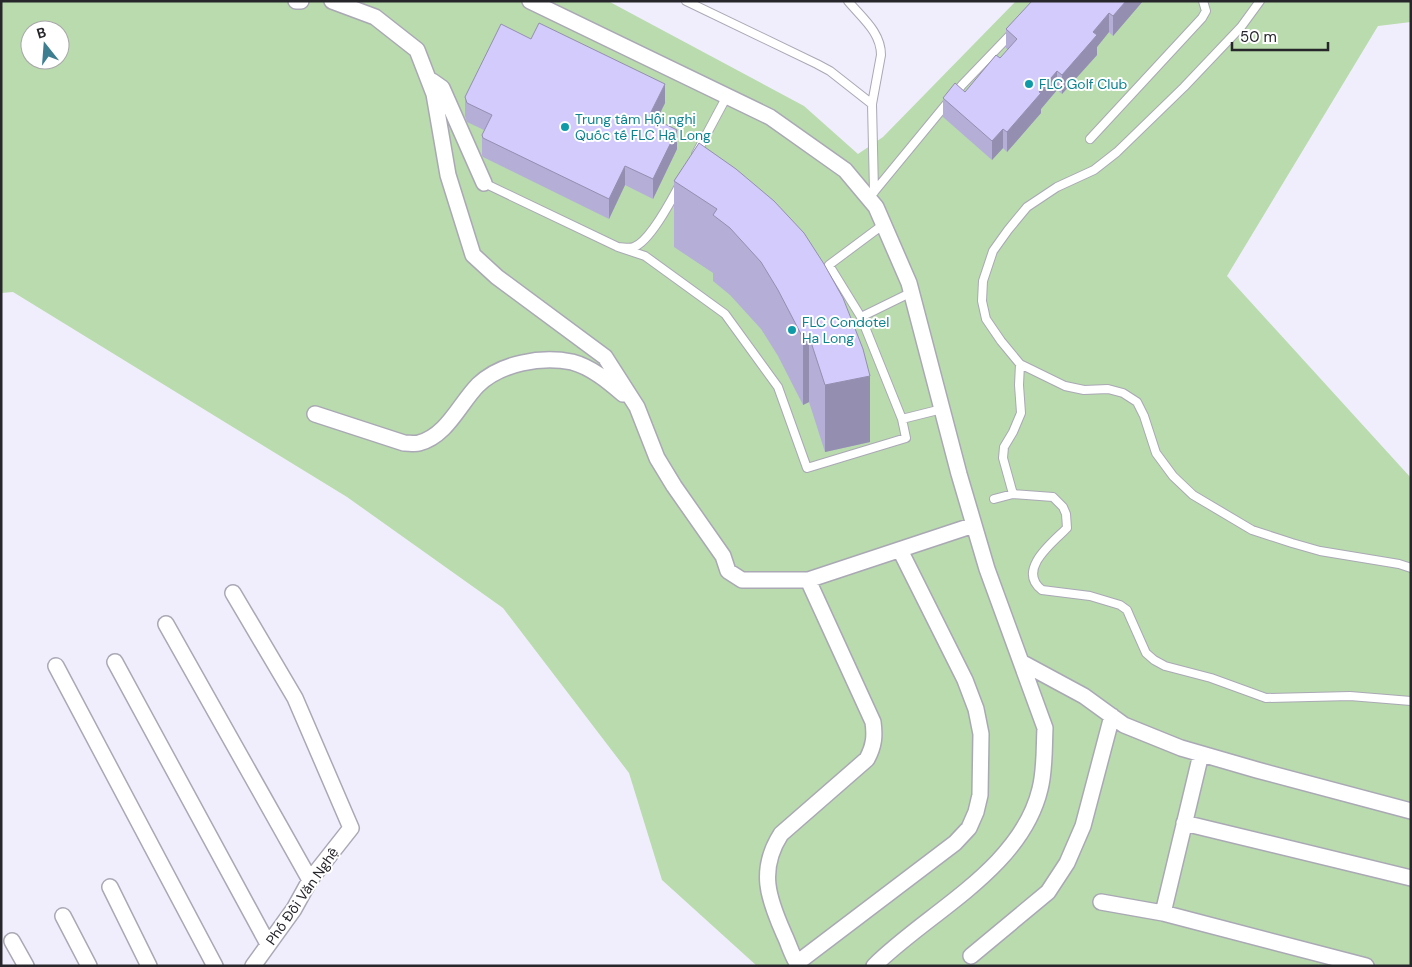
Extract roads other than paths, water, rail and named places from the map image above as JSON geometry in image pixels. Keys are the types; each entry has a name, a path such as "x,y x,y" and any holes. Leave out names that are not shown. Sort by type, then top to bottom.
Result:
{"street":[{"path":"332,1 376,17 417,50 434,94 448,175 473,255 497,277 605,357 637,407 657,458 674,486 723,556 728,571 742,580 808,580 974,525"},
{"path":"530,1 770,117 845,170 871,195 909,282 974,525 1044,728 1040,788 1026,825 979,880 874,966"},
{"path":"428,78 442,88 484,183"},
{"path":"315,414 404,443 418,443 431,438 441,430 479,385 497,372 520,363 547,360 572,362 592,371 609,382 637,407"},
{"path":"808,580 873,722 875,734 873,747 867,759 781,834 772,847 768,861 767,880 770,898 798,964 955,843 969,828 976,812 980,795 981,734 976,709 965,680 900,550"},
{"name":"Phố Đồi Văn Nghệ","path":"233,593 296,698 351,828 310,880 294,909 253,966"},
{"path":"166,624 310,880"},
{"path":"115,662 268,944"},
{"path":"1021,662 1084,696 1124,725 1181,748 1411,810"},
{"path":"56,666 215,966"},
{"path":"971,956 1048,892 1066,862 1083,826 1112,716"},
{"path":"1163,913 1201,754"},
{"path":"1184,822 1411,878"},
{"path":"110,887 149,966"},
{"path":"1100,902 1163,913 1366,966"},
{"path":"63,916 89,966"},
{"path":"12,940 26,966"}],"lane":[{"path":"686,1 818,64 830,71 872,104"},
{"path":"848,1 880,40 881,55 872,104 871,195"},
{"path":"1090,139 1202,18 1206,11 1203,1"},
{"path":"1260,1 1241,27 1117,152 1094,170 1057,187 1027,207 993,251 983,281 982,301 986,319 1020,364 1065,386 1084,390 1108,389 1123,393 1138,402 1156,454 1173,476 1193,495 1252,530 1320,551 1399,564 1411,568"},
{"path":"871,195 962,85 1016,29"},
{"path":"690,165 727,96"},
{"path":"618,247 632,248 639,244 662,216 681,182"},
{"path":"484,183 618,247 644,256 725,314 778,387 807,468 906,438 902,419 861,317 829,265 884,224"},
{"path":"861,317 912,292"},
{"path":"1013,494 1003,458 1004,447 1021,413 1018,385 1020,364"},
{"path":"902,419 942,409"},
{"path":"994,499 1013,494 1053,497 1063,507 1066,514 1067,528 1037,558 1034,565 1034,578 1037,586 1042,590 1090,596 1120,605 1127,610 1146,653 1154,660 1166,666 1211,678 1266,698 1350,696 1411,701"}],"place":[{"name":"FLC Golf Club","path":"1029,84"},
{"name":"Trung tâm Hội nghị Quốc tế FLC Hạ Long","path":"565,127"},
{"name":"FLC Condotel Ha Long","path":"792,330"}]}
